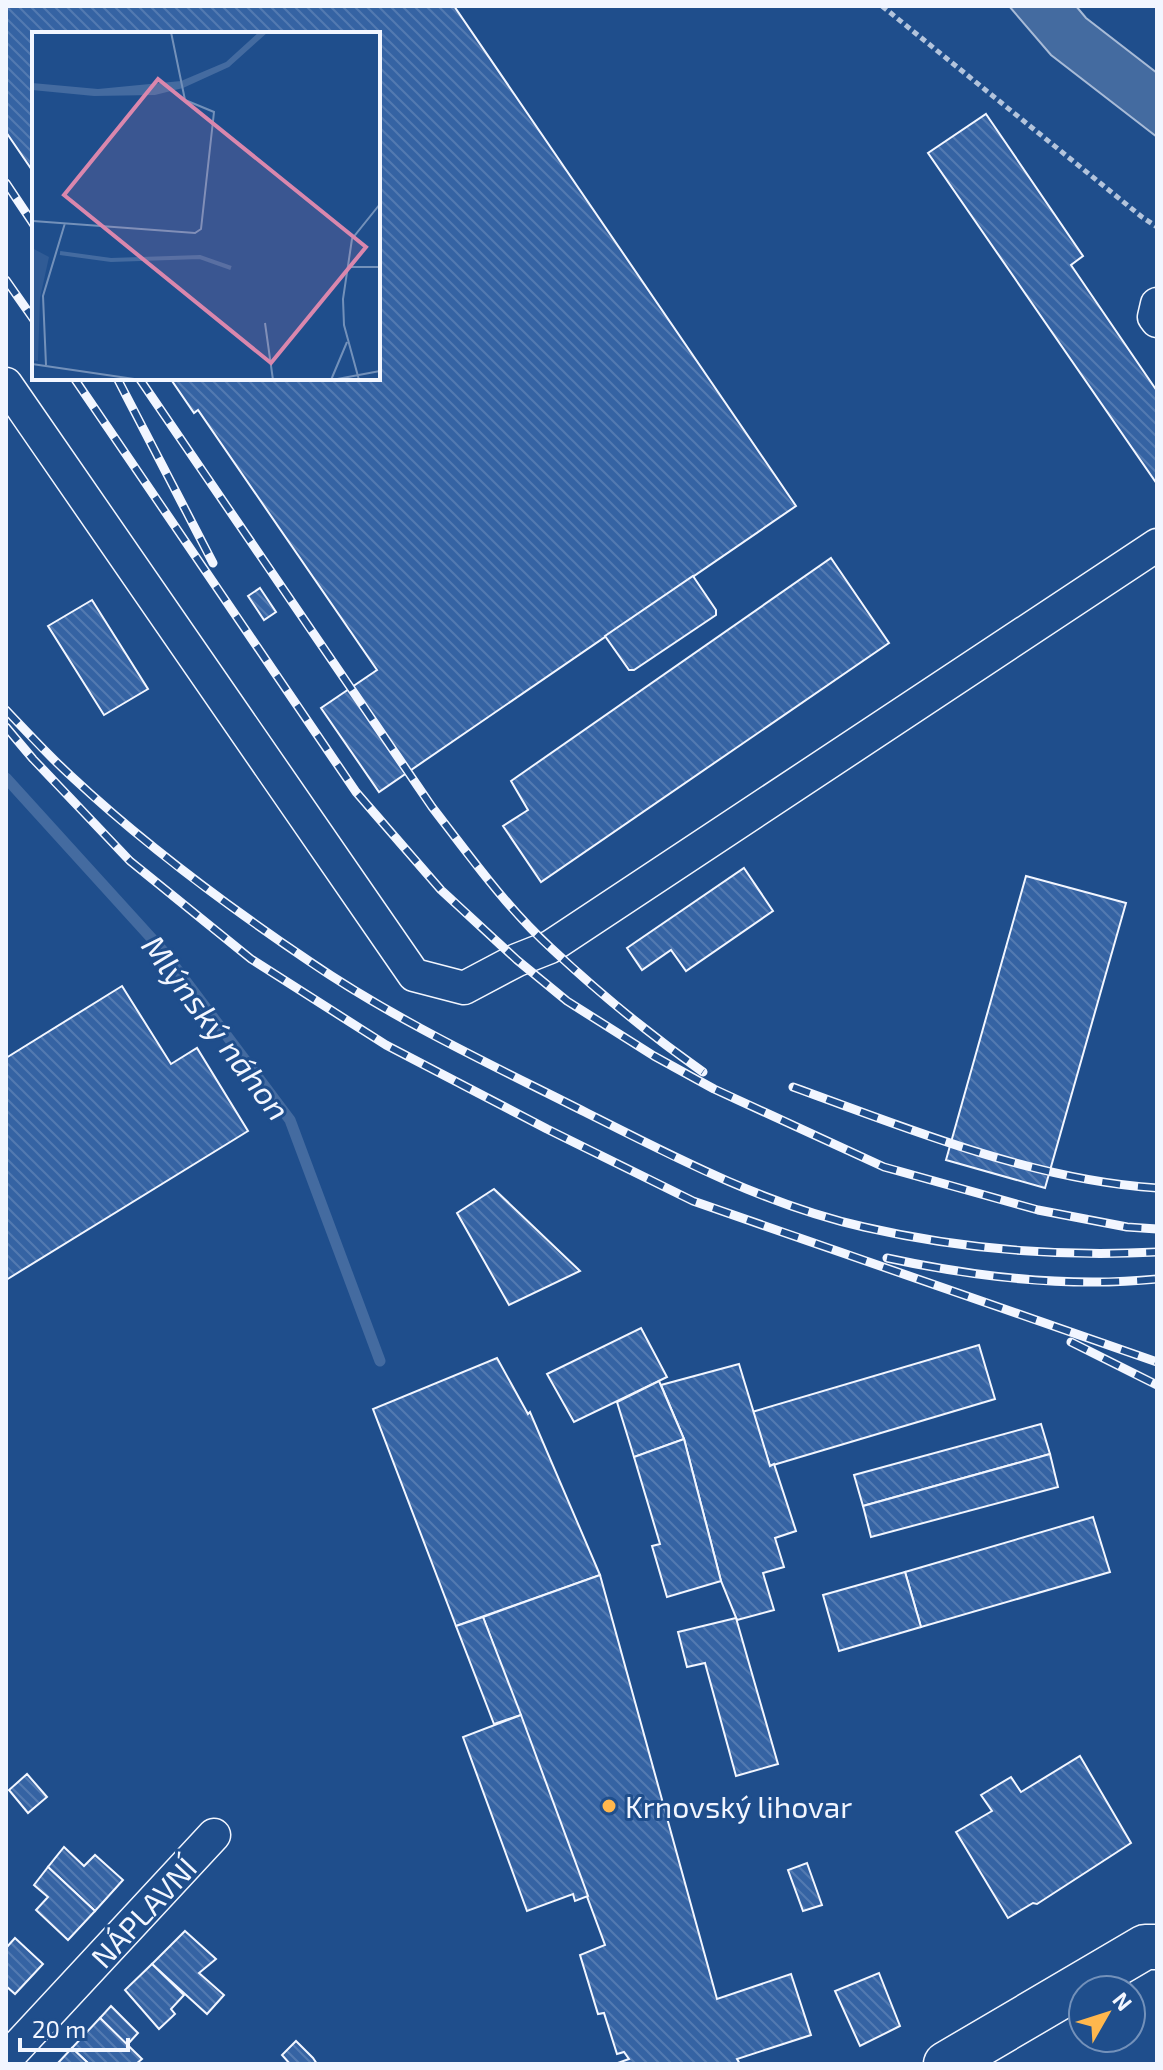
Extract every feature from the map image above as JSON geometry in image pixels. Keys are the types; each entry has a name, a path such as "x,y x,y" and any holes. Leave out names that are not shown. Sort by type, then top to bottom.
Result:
{"main road":[{"path":"946,2064 1145,1947 1157,1947"}],"street":[{"path":"1157,304 1154,317 1157,321"},
{"path":"6,384 414,975 464,988 517,960 550,947 1157,545"},
{"name":"NÁPLAVNÍ","path":"6,2059 214,1835"}],"path":[{"path":"882,6 1157,227"}],"water":[{"path":"1009,6 1076,6 1086,18 1157,73 1157,137 1051,55"}],"building":[{"path":"6,6 454,6 796,506 379,792 321,708 377,670 198,410 194,413 171,380 380,380 380,32 32,32 32,170 6,132"},
{"path":"986,114 1083,256 1071,265 1157,391 1157,484 928,153"},
{"path":"831,558 889,643 541,882 503,826 528,810 511,781"},
{"path":"693,576 716,610 716,615 634,670 629,670 605,636"},
{"path":"260,588 276,612 264,620 248,596"},
{"path":"92,600 148,689 104,715 48,626"},
{"path":"744,868 773,911 686,971 671,950 642,970 627,948"},
{"path":"1026,876 1126,903 1045,1188 946,1160"},
{"path":"122,986 171,1064 197,1048 248,1131 6,1280 6,1058"},
{"path":"494,1189 580,1271 509,1305 457,1213"},
{"path":"641,1328 667,1377 574,1422 547,1374"},
{"path":"979,1345 995,1399 770,1466 752,1412"},
{"path":"497,1358 528,1414 530,1412 600,1575 456,1626 373,1409"},
{"path":"739,1364 770,1466 774,1464 796,1531 775,1538 784,1567 763,1573 774,1610 737,1620 721,1581 684,1439 661,1385"},
{"path":"659,1381 684,1439 634,1457 617,1402"},
{"path":"1041,1424 1050,1454 863,1506 854,1475"},
{"path":"684,1439 721,1581 667,1597 652,1546 660,1544 634,1457"},
{"path":"1050,1454 1058,1487 871,1537 863,1506"},
{"path":"1093,1517 1110,1572 921,1627 905,1572"},
{"path":"905,1572 921,1627 839,1651 823,1595"},
{"name":"Krnovský lihovar","path":"600,1575 717,1999 791,1974 811,2035 737,2059 740,2064 615,2064 629,2059 624,2052 617,2054 604,2013 598,2014 580,1955 605,1945 483,1617"},
{"path":"483,1617 521,1715 494,1724 456,1626"},
{"path":"736,1618 778,1764 736,1776 705,1663 687,1667 678,1632"},
{"path":"521,1715 588,1896 575,1901 573,1894 527,1911 463,1737"},
{"path":"1080,1756 1131,1843 1037,1904 1033,1903 1008,1918 956,1832 992,1811 981,1795 1011,1777 1021,1792"},
{"path":"27,1774 47,1797 28,1813 9,1790"},
{"path":"64,1847 84,1866 95,1855 123,1880 95,1911 48,1867"},
{"path":"807,1863 822,1905 803,1911 788,1870"},
{"path":"48,1867 95,1911 68,1940 36,1910 48,1897 34,1885"},
{"path":"185,1931 216,1959 199,1973 224,1995 207,2014 152,1964"},
{"path":"15,1938 43,1964 15,1994 6,1986 6,1948"},
{"path":"152,1964 184,1995 171,2009 175,2014 159,2029 125,1990"},
{"path":"879,1973 900,2026 860,2046 835,1991"},
{"path":"111,2006 138,2033 127,2045 100,2018"},
{"path":"100,2018 142,2059 136,2064 89,2064 72,2048"},
{"path":"296,2041 317,2064 290,2064 282,2055"},
{"path":"72,2048 89,2064 57,2064"}],"waterway":[{"name":"Mlýnský náhon","path":"6,778 164,952 290,1120 380,1361"}],"railway":[{"path":"6,183 32,222"},
{"path":"6,280 32,317"},
{"path":"75,380 356,792 441,890 567,1001 654,1056 714,1089 884,1167 1038,1210 1127,1227 1157,1229"},
{"path":"118,380 213,563"},
{"path":"140,380 432,807 488,880 534,932 569,965 644,1028 703,1072"},
{"path":"6,710 62,768 127,826 216,896 309,961 375,1003 444,1041 687,1162 792,1206 900,1235 1010,1250 1157,1252"},
{"path":"6,727 130,861 251,959 386,1045 693,1201 1157,1362"},
{"path":"793,1087 1018,1164 1110,1183 1157,1188"},
{"path":"887,1258 954,1271 1021,1279 1089,1282 1157,1279"},
{"path":"1071,1342 1157,1385"}],"place":[{"name":"Krnovský lihovar","path":"609,1806"}]}
